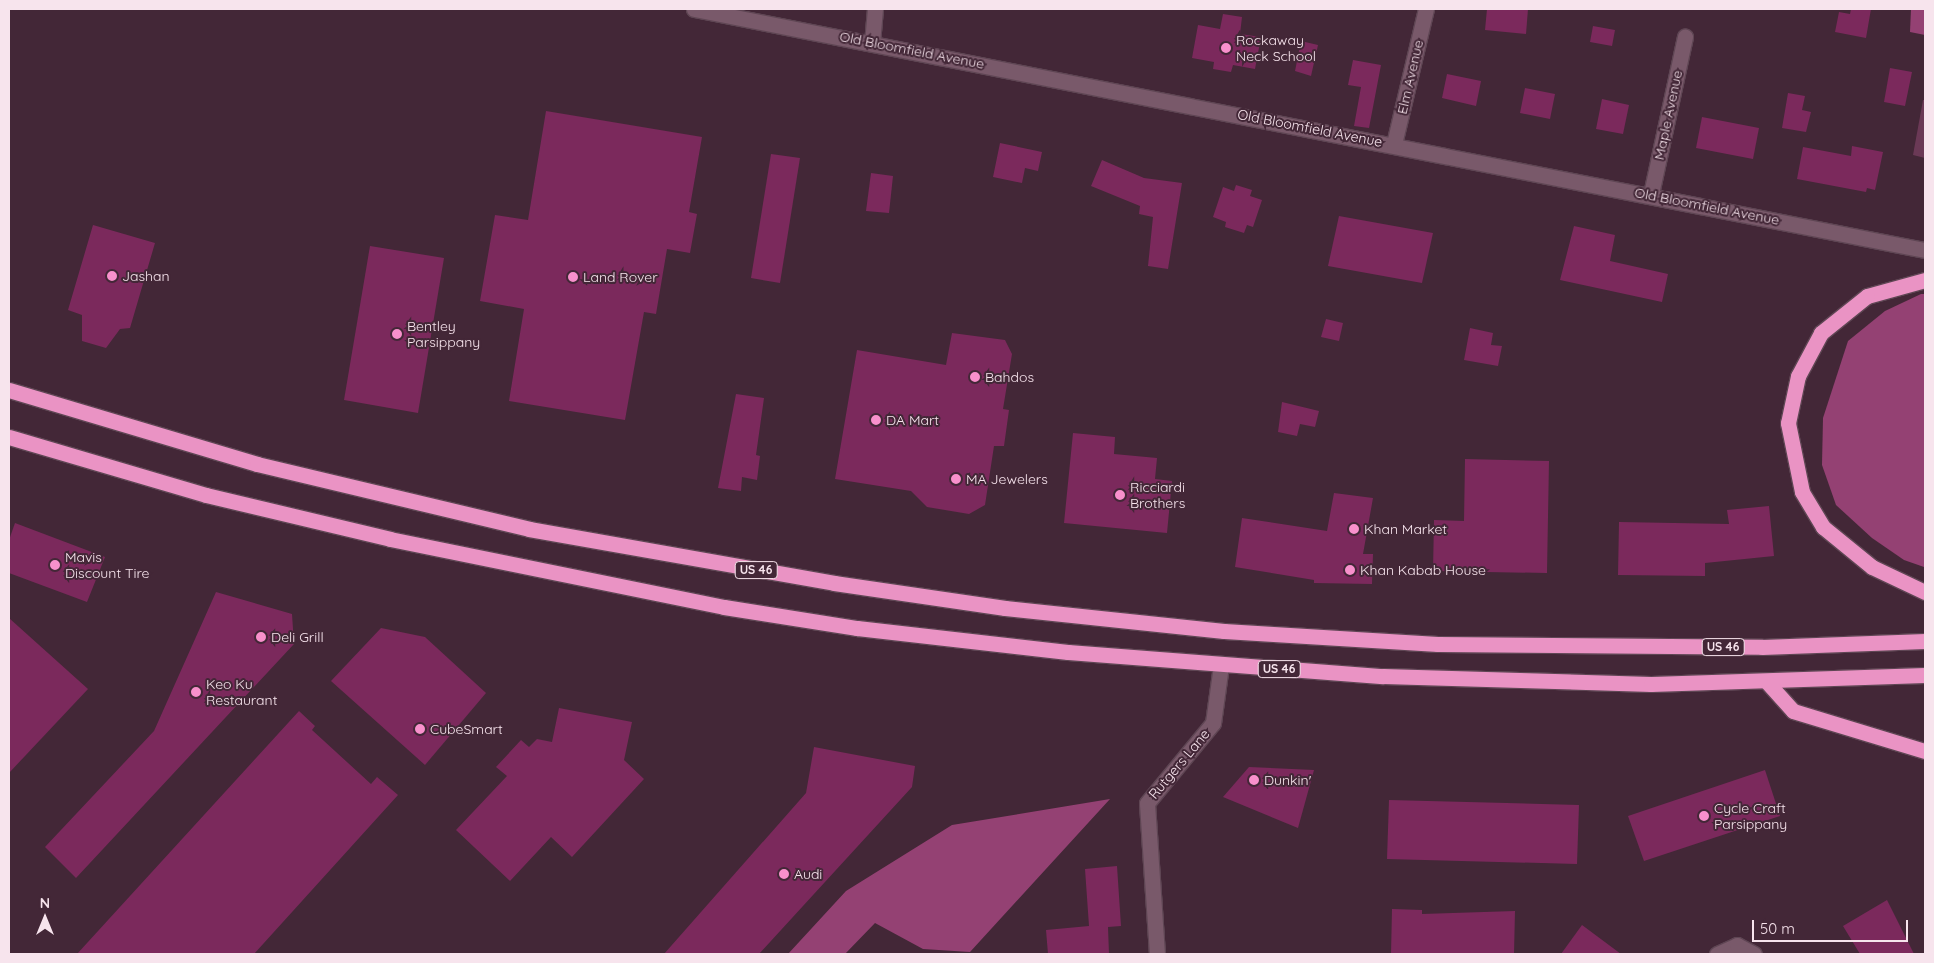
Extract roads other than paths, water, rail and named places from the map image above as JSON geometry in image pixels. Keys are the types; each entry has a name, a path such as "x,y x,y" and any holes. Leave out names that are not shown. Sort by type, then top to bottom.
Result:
{"highway":[{"path":"1925,280 1867,296 1821,333 1798,376 1788,423 1802,492 1823,527 1872,568 1925,592"},
{"name":"US 46","path":"9,390 257,464 528,528 834,584 1005,608 1215,630 1438,644 1762,647 1925,641"},
{"name":"US 46","path":"9,437 273,512 724,607 1012,646 1222,665 1547,681 1767,682 1925,675"},
{"path":"1767,682 1793,711 1925,751"}],"street":[{"name":"Old Bloomfield Avenue","path":"694,9 1651,194 1925,250"},
{"path":"872,43 876,9"},
{"name":"Elm Avenue","path":"1394,144 1426,9"},
{"name":"Maple Avenue","path":"1651,194 1685,37"},
{"name":"Rutgers Lane","path":"1157,954 1147,803 1213,723 1222,665"},
{"path":"1717,954 1737,945 1754,954"}],"place":[{"name":"Rockaway Neck School","path":"1226,48"},
{"name":"Jashan","path":"112,276"},
{"name":"Land Rover","path":"573,277"},
{"name":"Bentley Parsippany","path":"397,334"},
{"name":"Bahdos","path":"975,377"},
{"name":"DA Mart","path":"876,420"},
{"name":"MA Jewelers","path":"956,479"},
{"name":"Ricciardi Brothers","path":"1120,495"},
{"name":"Khan Market","path":"1354,529"},
{"name":"Mavis Discount Tire","path":"55,565"},
{"name":"Khan Kabab House","path":"1350,570"},
{"name":"Deli Grill","path":"261,637"},
{"name":"Keo Ku Restaurant","path":"196,692"},
{"name":"CubeSmart","path":"420,729"},
{"name":"Dunkin'","path":"1254,780"},
{"name":"Cycle Craft Parsippany","path":"1704,816"},
{"name":"Audi","path":"784,874"}]}
